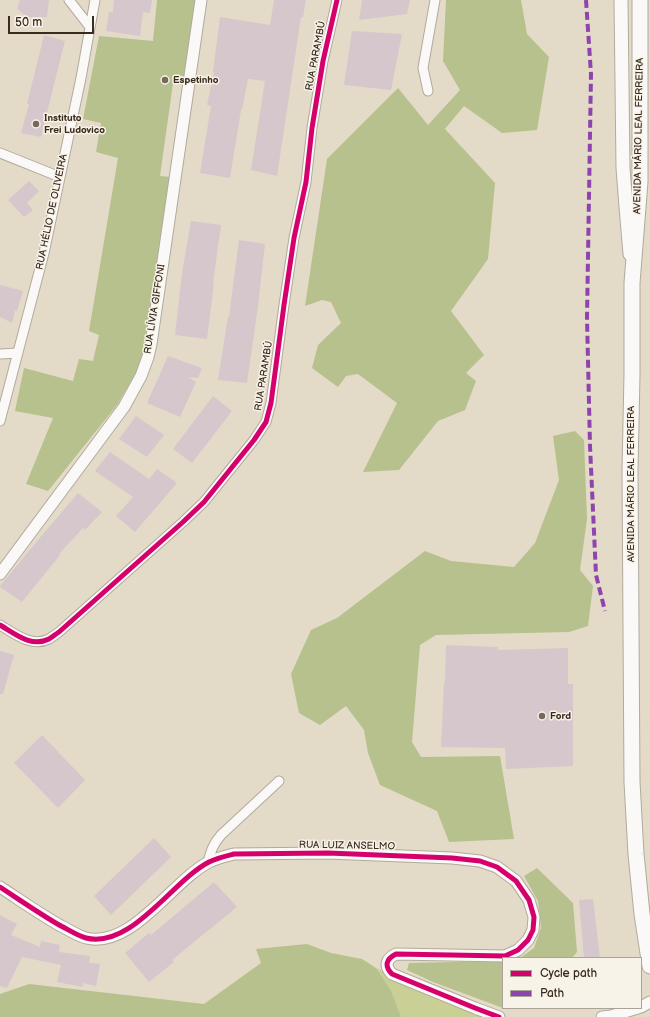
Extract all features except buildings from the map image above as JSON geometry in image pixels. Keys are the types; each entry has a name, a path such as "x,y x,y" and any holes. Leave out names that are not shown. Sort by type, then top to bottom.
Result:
{"highway":[{"name":"AVENIDA MÁRIO LEAL FERREIRA","path":"640,0 640,182 632,283 630,471 632,782 636,854 642,914 650,966"}],"main road":[{"path":"620,0 623,168 632,283"}],"street":[{"path":"69,0 90,27"},
{"name":"RUA HÉLIO DE OLIVEIRA","path":"0,421 44,253 95,0"},
{"name":"RUA LÍVIA GIFFONI","path":"0,574 124,408 141,376 148,357 201,0"},
{"name":"RUA PARAMBÚ","path":"0,625 24,639 37,642 48,639 59,632 204,502 254,440 266,422 271,403 294,238 306,182 312,128 323,61 337,0"},
{"path":"428,91 423,68 435,0"},
{"path":"0,153 60,176"},
{"path":"0,354 18,353"},
{"path":"208,862 212,848 221,835 279,781"},
{"name":"RUA LUIZ ANSELMO","path":"0,887 47,918 70,931 86,938 104,938 119,933 135,924 193,873 208,862 234,854 336,854 480,860 497,867 516,881 529,900 534,917 533,930 528,940 518,950 505,956 396,954 391,956 388,960 387,967 392,974 499,1017"},
{"path":"602,1017 635,1009"}],"green space":[{"path":"157,0 196,0 184,76 174,76 160,176 170,177 141,364 117,405 48,491 26,484 53,418 15,411 24,368 73,381 79,359 93,361 99,335 89,331 118,158 96,152 101,123 83,119 99,36 153,41"},
{"path":"446,0 521,0 527,34 549,57 537,130 502,133 464,106 445,129 495,183 488,259 451,311 484,355 466,373 476,381 465,410 438,421 399,470 363,472 397,403 358,374 346,376 338,387 312,368 318,345 341,323 331,302 322,300 305,306 327,159 398,88 428,125 460,90 443,61"},
{"path":"575,431 584,440 587,519 580,570 593,586 588,626 569,632 436,635 420,645 412,742 421,757 500,756 514,839 449,842 437,811 380,785 368,753 364,730 346,706 320,725 299,713 291,674 311,630 337,618 425,551 451,561 514,567 535,543 559,480 553,436"},
{"path":"537,868 573,903 577,952 573,957 521,957 534,948 541,928 538,901 524,876"},
{"path":"307,944 331,953 362,959 376,968 391,990 401,1017 0,1017 0,994 29,984 204,1004 261,963 256,949"},
{"path":"502,961 502,1008 433,982 407,970 409,963"},
{"path":"376,968 492,1017 401,1017 391,990"}],"marked path":[{"path":"586,0 591,74 587,318 590,446 596,575 605,611"}],"cycle path":[{"path":"0,625 29,641 36,642 49,639 59,632 204,502 254,440 266,422 271,403 294,238 306,182 312,128 323,61 337,0"},
{"path":"0,887 61,926 86,938 103,939 119,933 135,924 195,871 218,858 234,854 328,853 452,858 480,861 497,867 516,881 529,900 534,917 533,930 528,940 518,950 505,956 396,954 388,960 387,965 392,974 499,1017"}],"place":[{"name":"Espetinho","path":"165,80"},
{"name":"Instituto Frei Ludovico","path":"36,124"},
{"name":"Ford","path":"542,716"}]}
